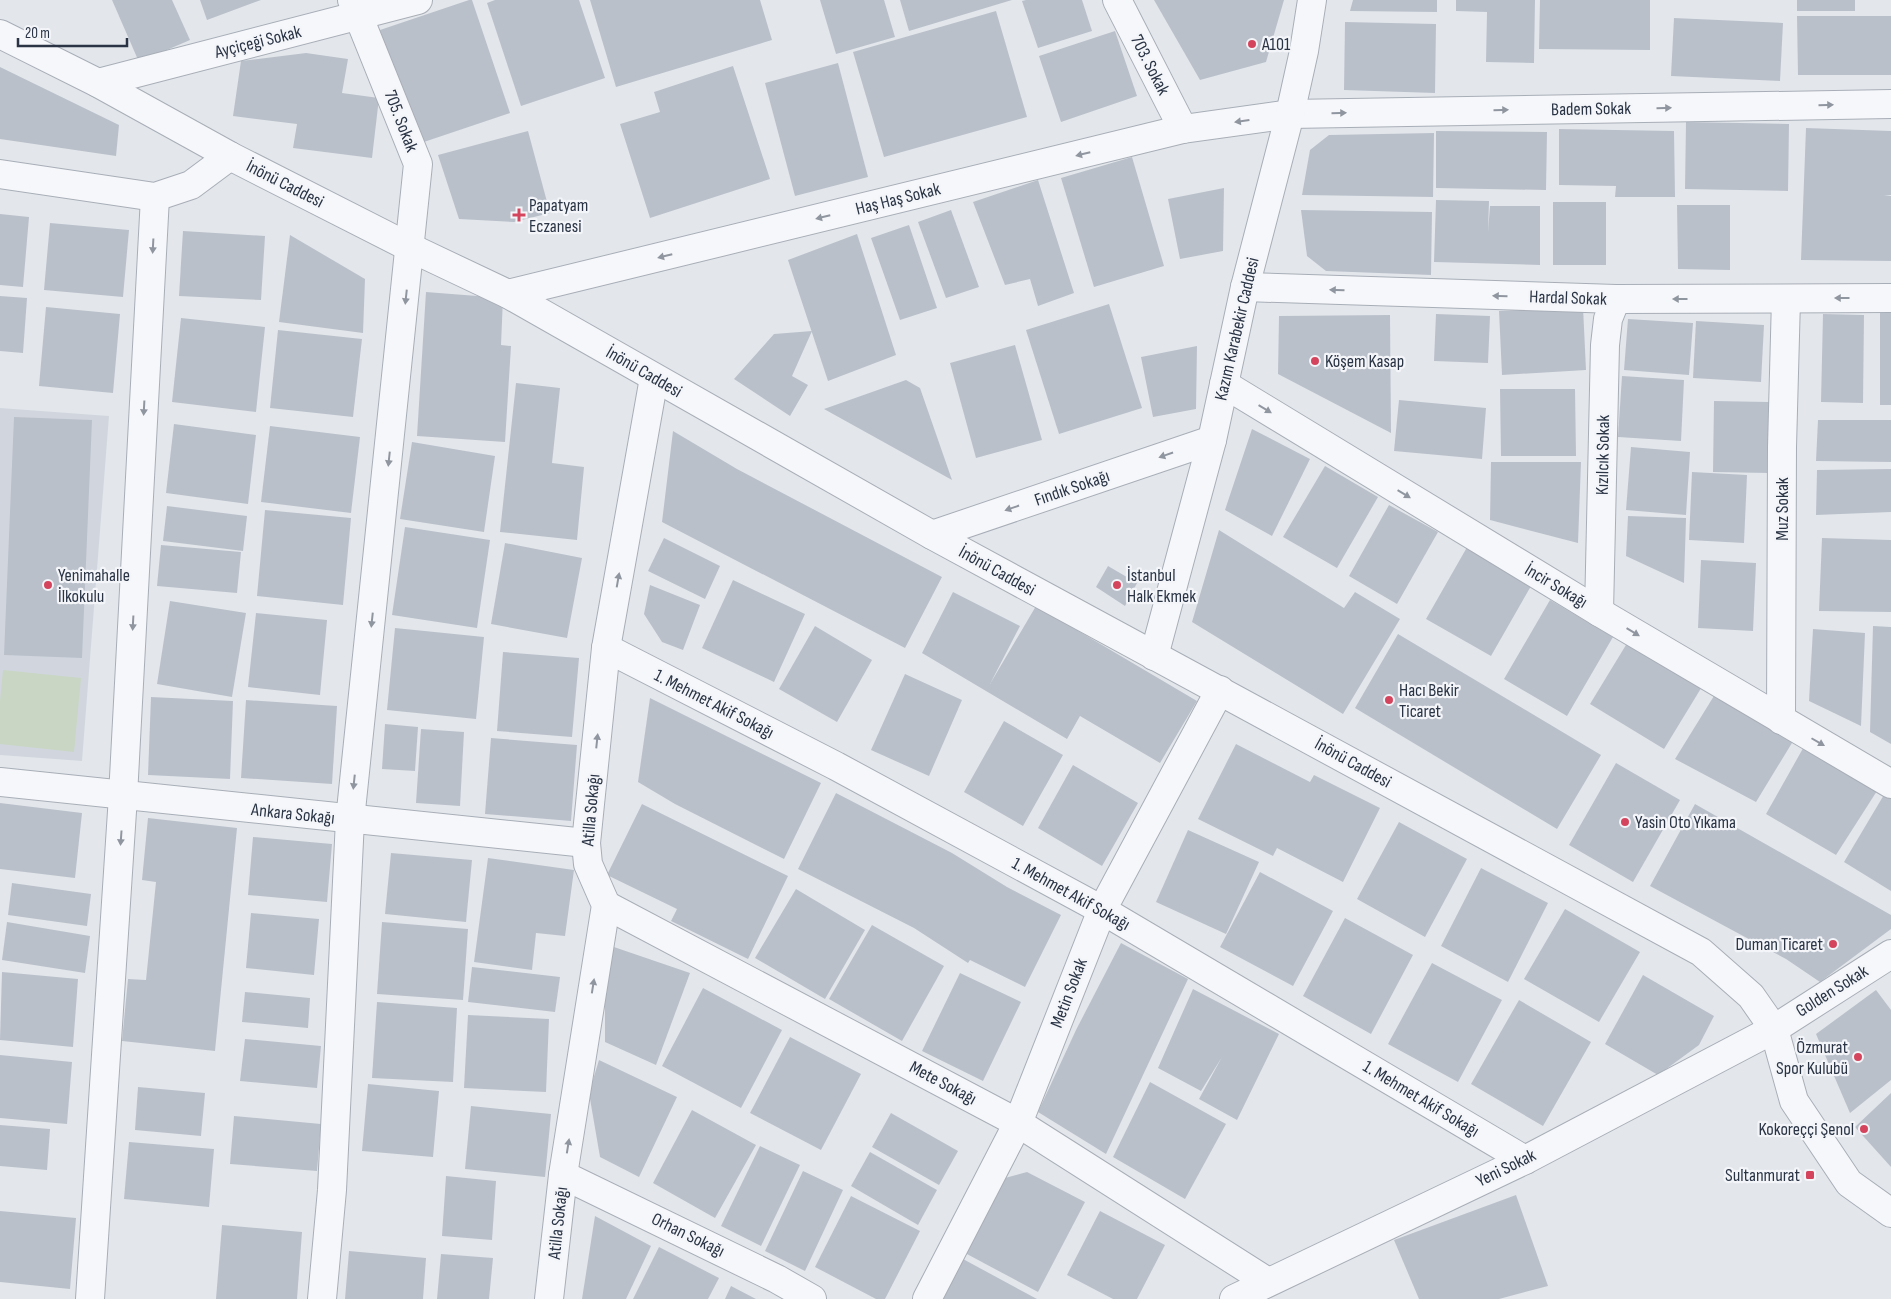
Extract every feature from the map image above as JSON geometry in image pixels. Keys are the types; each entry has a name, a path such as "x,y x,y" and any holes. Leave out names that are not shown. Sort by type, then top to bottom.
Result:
{"street":[{"name":"Ayçiçeği Sokak","path":"98,83 356,8 418,0"},
{"name":"703. Sokak","path":"1117,0 1183,129"},
{"name":"Kazım Karabekir Caddesi","path":"1154,656 1212,440 1246,287 1290,114 1304,51 1312,0"},
{"name":"705. Sokak","path":"322,1299 332,1190 350,820 411,248 418,164 356,8"},
{"name":"İnönü Caddesi","path":"0,34 98,83 230,156 411,248 508,294 932,535 1701,952 1751,996 1774,1029 1794,1101 1849,1184 1891,1213"},
{"name":"Badem Sokak","path":"1290,114 1891,104"},
{"name":"Haş Haş Sokak","path":"508,294 1183,129 1290,114"},
{"path":"0,174 155,198 191,185 230,156"},
{"path":"90,1299 123,796 155,198"},
{"name":"Hardal Sokak","path":"1246,287 1616,300 1891,298"},
{"name":"Muz Sokak","path":"1781,720 1782,447 1786,299"},
{"name":"Kızılcık Sokak","path":"1599,612 1605,345 1608,319 1616,300"},
{"name":"Atilla Sokağı","path":"550,1299 563,1174 606,906 588,864 586,843 606,648 654,378"},
{"name":"İncir Sokağı","path":"1224,384 1599,612 1891,784"},
{"name":"Fındık Sokağı","path":"932,535 1212,440"},
{"name":"1. Mehmet Akif Sokağı","path":"606,648 836,766 1102,910 1524,1160"},
{"name":"Metin Sokak","path":"927,1299 1018,1123 1102,910 1220,690"},
{"name":"Ankara Sokağı","path":"0,782 350,820 586,843"},
{"name":"Mete Sokağı","path":"606,906 1018,1123 1268,1282"},
{"name":"Golden Sokak","path":"1774,1029 1891,954"},
{"name":"Yeni Sokak","path":"1234,1299 1524,1160 1774,1029"},
{"name":"Orhan Sokağı","path":"563,1174 777,1279 812,1299"}],"shaded area":[{"name":"Yenimahalle İlkokulu","path":"0,408 109,416 82,761 0,755"}],"green space":[{"path":"3,670 81,678 74,752 0,744 0,701"}],"building":[{"path":"112,0 172,0 190,40 139,62"},
{"path":"200,0 261,0 207,20"},
{"path":"472,0 510,113 418,144 380,30"},
{"path":"495,0 579,0 605,78 521,106 487,3"},
{"path":"590,0 760,0 772,40 616,87"},
{"path":"820,0 884,0 895,37 836,54"},
{"path":"900,0 1012,0 909,31"},
{"path":"1082,0 1092,31 1038,48 1022,1"},
{"path":"1154,0 1284,0 1266,62 1200,80"},
{"path":"1353,0 1437,0 1437,12 1350,11"},
{"path":"1456,0 1535,0 1534,63 1486,62 1487,12 1456,11"},
{"path":"1540,0 1650,0 1650,50 1539,49"},
{"path":"1797,0 1855,0 1855,11 1797,11"},
{"path":"996,11 1027,117 884,157 853,52"},
{"path":"1797,16 1891,16 1891,75 1798,75"},
{"path":"1674,18 1783,23 1780,81 1671,76"},
{"path":"1345,22 1436,24 1435,93 1344,90"},
{"path":"1115,31 1137,96 1061,122 1039,56"},
{"path":"306,53 348,59 342,93 379,98 372,158 293,148 297,124 233,116 241,61"},
{"path":"838,63 868,177 795,196 765,83"},
{"path":"733,66 770,179 650,218 620,124 660,112 654,92"},
{"path":"0,67 119,125 116,156 0,139"},
{"path":"1686,122 1789,124 1788,191 1685,189"},
{"path":"1806,128 1891,131 1891,195 1884,195 1891,196 1891,261 1801,260"},
{"path":"1559,129 1674,131 1675,197 1615,197 1616,186 1559,185"},
{"path":"528,131 550,213 514,222 459,219 438,155"},
{"path":"1436,131 1547,132 1546,190 1436,188"},
{"path":"1434,133 1433,197 1302,195 1310,150 1329,135"},
{"path":"1132,157 1164,266 1094,287 1061,178"},
{"path":"1038,180 1074,293 1038,306 1030,279 1005,285 973,202"},
{"path":"1224,188 1223,251 1180,259 1168,199"},
{"path":"1436,200 1489,201 1488,232 1490,206 1540,206 1540,265 1434,262"},
{"path":"1553,202 1606,202 1606,265 1553,265"},
{"path":"1677,205 1730,205 1730,270 1678,269"},
{"path":"951,210 979,287 946,298 918,222"},
{"path":"1301,210 1432,212 1431,275 1326,271 1307,256"},
{"path":"0,214 29,217 23,287 0,285"},
{"path":"50,223 129,230 123,297 44,290"},
{"path":"909,225 937,308 900,320 871,238"},
{"path":"183,231 265,236 261,300 179,296"},
{"path":"857,234 896,355 828,381 788,260"},
{"path":"290,235 365,279 363,333 279,322"},
{"path":"426,292 503,298 501,345 511,346 505,442 417,436"},
{"path":"0,296 27,298 23,353 0,351"},
{"path":"1109,304 1142,408 1059,434 1026,330"},
{"path":"46,307 120,314 113,393 39,386"},
{"path":"1583,307 1586,370 1502,375 1499,311"},
{"path":"1880,312 1891,312 1891,405 1880,405"},
{"path":"1436,314 1490,316 1488,363 1434,361"},
{"path":"1823,314 1864,315 1863,403 1821,402"},
{"path":"1390,315 1391,433 1278,374 1279,316"},
{"path":"181,318 265,327 256,412 172,402"},
{"path":"1628,319 1693,323 1689,375 1624,370"},
{"path":"1696,321 1764,325 1761,382 1693,378"},
{"path":"278,330 362,339 353,417 270,408"},
{"path":"812,331 792,376 808,385 790,416 734,379 774,334"},
{"path":"1015,345 1042,440 976,458 950,363"},
{"path":"1197,346 1196,409 1153,417 1141,357"},
{"path":"1622,376 1684,380 1681,441 1618,437"},
{"path":"906,380 920,388 952,480 824,409"},
{"path":"516,383 560,388 552,463 584,467 577,540 500,532"},
{"path":"1500,389 1575,389 1576,456 1501,456"},
{"path":"1399,400 1486,408 1482,459 1394,451"},
{"path":"1714,401 1769,402 1769,473 1713,472"},
{"name":"Yenimahalle İlkokulu","path":"14,417 92,420 82,658 4,655"},
{"path":"1818,420 1891,420 1891,462 1816,461"},
{"path":"174,424 256,435 248,504 166,493"},
{"path":"270,426 360,437 351,513 261,502"},
{"path":"1252,429 1310,459 1272,536 1225,510"},
{"path":"673,431 737,469 942,577 905,648 662,522"},
{"path":"412,442 495,456 484,532 400,519"},
{"path":"1631,447 1690,452 1686,515 1626,510"},
{"path":"1491,462 1581,462 1578,543 1490,520"},
{"path":"1325,466 1378,497 1337,568 1283,537"},
{"path":"1891,469 1891,512 1816,515 1817,470"},
{"path":"1692,472 1747,475 1744,543 1689,540"},
{"path":"1389,505 1438,532 1397,604 1349,576"},
{"path":"167,506 247,516 243,551 163,541"},
{"path":"265,510 351,518 343,605 257,596"},
{"path":"1628,516 1686,518 1684,583 1626,556"},
{"path":"405,527 490,540 477,628 392,615"},
{"path":"1219,530 1344,608 1355,592 1400,619 1343,714 1192,622"},
{"path":"664,538 720,566 705,599 648,571"},
{"path":"1822,538 1891,540 1891,612 1819,611"},
{"path":"1470,542 1535,579 1491,656 1426,619"},
{"path":"505,543 582,558 567,638 491,624"},
{"path":"161,545 241,552 237,593 157,586"},
{"path":"1701,560 1756,563 1753,631 1698,628"},
{"name":"İstanbul Halk Ekmek","path":"1108,566 1137,583 1125,606 1096,587"},
{"path":"733,580 805,614 774,682 702,648"},
{"path":"650,585 700,605 683,650 662,642 644,614"},
{"path":"953,592 1020,626 990,684 1036,606 1197,701 1160,763 1080,716 1067,739 922,653"},
{"path":"1550,600 1613,637 1567,716 1504,679"},
{"path":"170,601 246,613 232,697 157,684"},
{"path":"256,613 327,620 320,695 248,687"},
{"path":"815,626 872,660 837,722 779,689"},
{"path":"1873,626 1891,627 1891,744 1870,732"},
{"path":"395,628 484,637 476,719 387,710"},
{"path":"1813,629 1865,633 1861,726 1809,701"},
{"path":"1398,634 1601,755 1557,829 1355,708"},
{"path":"1629,640 1703,685 1664,749 1590,704"},
{"path":"503,652 579,658 572,737 497,731"},
{"path":"905,674 962,700 929,776 871,750"},
{"path":"1717,691 1795,738 1756,802 1675,759"},
{"path":"151,697 233,701 230,779 148,775"},
{"path":"650,698 821,783 784,859 675,804 638,782"},
{"path":"246,700 337,706 332,784 241,778"},
{"path":"1004,721 1063,755 1023,826 964,792"},
{"path":"385,724 418,727 415,771 382,769"},
{"path":"421,729 464,732 460,806 416,803"},
{"path":"491,738 577,745 571,821 485,814"},
{"path":"1806,743 1884,780 1836,855 1766,814"},
{"path":"1236,744 1310,782 1314,775 1380,808 1343,882 1277,848 1273,856 1198,819"},
{"name":"Yasin Oto Yıkama","path":"1616,763 1680,800 1633,882 1569,845"},
{"path":"1073,765 1138,803 1102,866 1038,828"},
{"path":"1891,783 1891,891 1844,862"},
{"path":"836,793 952,853 1007,887 1061,915 1025,987 970,960 968,963 914,928 798,869"},
{"path":"0,803 82,813 75,878 0,869"},
{"path":"642,804 788,876 748,959 671,921 677,909 607,875"},
{"path":"1695,804 1891,915 1891,929 1820,982 1786,959 1650,886"},
{"path":"148,818 237,828 215,1051 122,1041 128,979 146,980 156,882 142,880"},
{"path":"1399,822 1467,859 1425,937 1357,899"},
{"path":"1188,830 1259,862 1226,934 1156,902"},
{"path":"253,837 332,844 327,902 248,895"},
{"path":"391,853 472,860 466,922 385,914"},
{"path":"488,858 574,870 565,936 536,933 532,970 474,962"},
{"path":"1481,868 1548,903 1508,982 1441,946"},
{"path":"1260,872 1333,911 1293,986 1220,947"},
{"path":"12,883 91,894 87,926 8,915"},
{"path":"796,889 865,930 825,999 755,958"},
{"path":"1565,909 1640,952 1599,1022 1524,979"},
{"path":"251,913 319,919 314,975 246,968"},
{"path":"1345,918 1413,955 1371,1034 1303,996"},
{"path":"7,922 90,936 85,973 2,960"},
{"path":"382,922 468,929 463,1000 377,994"},
{"path":"872,925 944,966 902,1041 829,999"},
{"path":"1121,943 1188,979 1106,1154 1038,1112 1076,1030"},
{"path":"611,946 690,973 656,1065 605,1042 605,994"},
{"path":"1432,963 1502,1000 1458,1082 1388,1044"},
{"path":"472,967 560,977 555,1012 468,1002"},
{"path":"2,972 78,979 73,1047 0,1040"},
{"path":"960,973 1021,1002 983,1081 922,1051"},
{"path":"1643,975 1714,1016 1699,1045 1658,1075 1605,1044"},
{"path":"703,988 782,1030 741,1108 662,1066"},
{"path":"1193,989 1279,1034 1237,1120 1199,1099 1222,1057 1201,1091 1158,1068"},
{"name":"Özmurat Spor Kulubü","path":"1876,990 1891,1010 1891,1080 1850,1113 1816,1034"},
{"path":"245,992 310,998 308,1028 242,1022"},
{"path":"1519,1000 1591,1042 1543,1126 1471,1084"},
{"path":"377,1002 457,1008 453,1082 372,1078"},
{"path":"468,1015 549,1019 546,1092 464,1088"},
{"path":"790,1037 861,1074 821,1150 750,1113"},
{"path":"245,1039 321,1046 317,1088 240,1081"},
{"path":"0,1055 72,1062 67,1124 0,1118"},
{"path":"599,1060 677,1097 639,1177 600,1157 589,1093"},
{"path":"1150,1082 1226,1124 1185,1199 1113,1157"},
{"path":"368,1084 439,1091 433,1157 362,1151"},
{"path":"138,1087 205,1093 201,1136 135,1130"},
{"path":"1891,1093 1891,1167 1855,1127"},
{"path":"471,1106 551,1114 545,1177 465,1169"},
{"path":"692,1110 756,1145 715,1218 653,1183"},
{"path":"891,1113 958,1151 939,1185 872,1147"},
{"path":"234,1116 321,1124 317,1171 230,1164"},
{"path":"0,1125 50,1129 47,1170 0,1166"},
{"path":"129,1142 214,1149 209,1207 124,1199"},
{"path":"760,1146 800,1165 761,1246 721,1226"},
{"path":"870,1152 937,1190 918,1225 851,1186"},
{"path":"803,1171 843,1190 805,1271 765,1251"},
{"path":"1027,1172 1085,1202 1038,1292 965,1253 1005,1178"},
{"path":"446,1176 496,1181 492,1240 442,1236"},
{"path":"1516,1195 1548,1286 1499,1299 1419,1299 1394,1240"},
{"path":"851,1196 920,1231 885,1299 876,1299 815,1267"},
{"path":"0,1211 76,1218 70,1289 0,1282"},
{"path":"1100,1211 1165,1245 1137,1299 1113,1299 1067,1275"},
{"path":"595,1216 651,1246 626,1299 582,1299"},
{"path":"222,1225 302,1232 297,1299 216,1299"},
{"path":"659,1247 719,1278 708,1299 633,1299"},
{"path":"349,1251 426,1258 423,1299 345,1299"},
{"path":"441,1254 493,1258 489,1299 437,1299"},
{"path":"963,1259 1037,1299 941,1299"},
{"path":"731,1286 756,1299 725,1299"}],"place":[{"name":"A101","path":"1252,44"},
{"name":"Papatyam Eczanesi","path":"519,215"},
{"name":"Köşem Kasap","path":"1315,361"},
{"name":"Yenimahalle İlkokulu","path":"48,585"},
{"name":"İstanbul Halk Ekmek","path":"1117,585"},
{"name":"Hacı Bekir Ticaret","path":"1389,700"},
{"name":"Yasin Oto Yıkama","path":"1625,822"},
{"name":"Duman Ticaret","path":"1833,944"},
{"name":"Özmurat Spor Kulubü","path":"1858,1057"},
{"name":"Kokoreççi Şenol","path":"1864,1129"},
{"name":"Sultanmurat","path":"1810,1175"}]}
